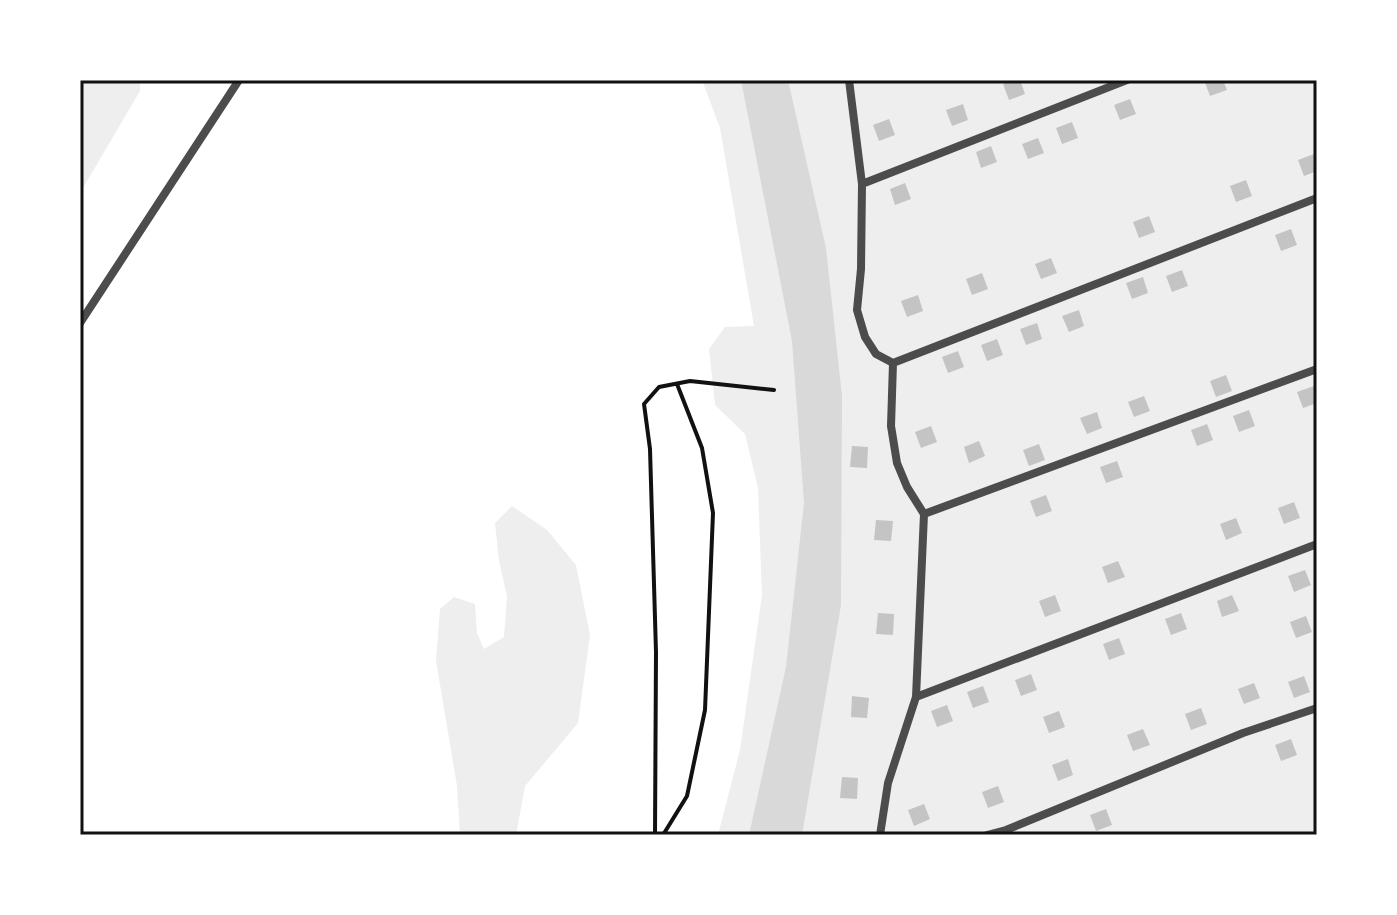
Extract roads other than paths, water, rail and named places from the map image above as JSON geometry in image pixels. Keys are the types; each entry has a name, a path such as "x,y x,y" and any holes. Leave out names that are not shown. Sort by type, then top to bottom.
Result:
{"street":[{"path":"80,323 239,80"},
{"path":"849,80 862,184 857,310 865,337 876,354 893,363 1317,198"},
{"path":"862,184 1127,80"},
{"path":"880,835 888,783 916,697 924,514 897,463 891,426 893,363"},
{"path":"924,514 1317,369"},
{"path":"916,697 1317,544"},
{"path":"987,835 1243,733 1317,708"}]}
